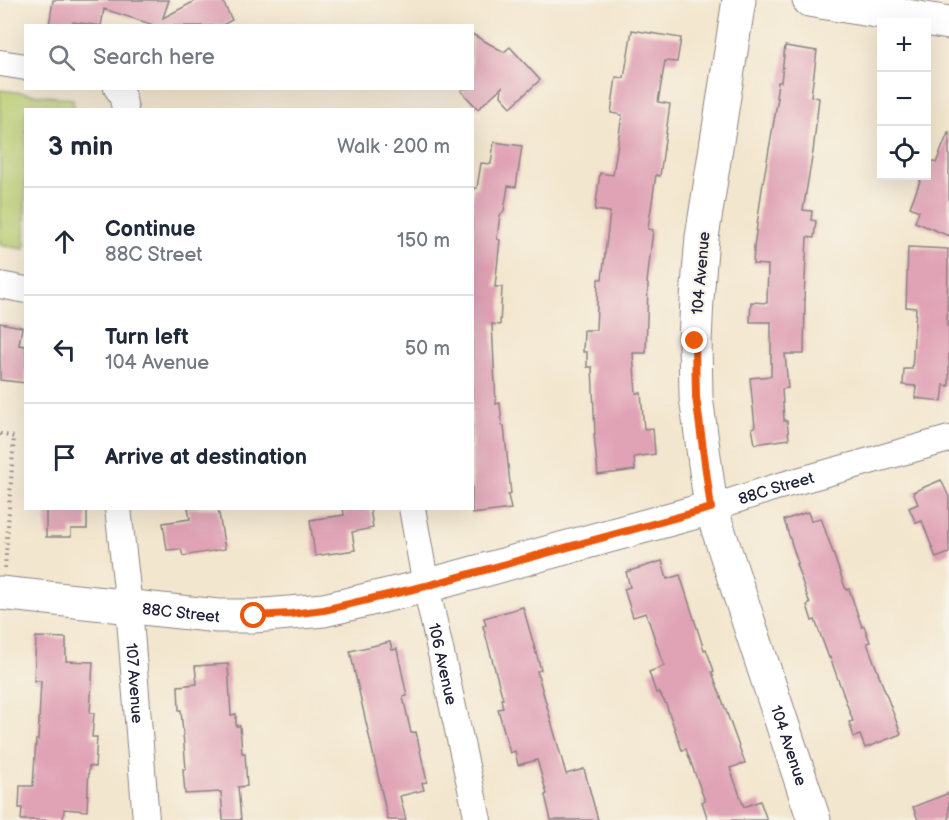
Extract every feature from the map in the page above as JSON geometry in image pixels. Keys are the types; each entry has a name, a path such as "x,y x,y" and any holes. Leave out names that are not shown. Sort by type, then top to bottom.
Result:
{"street":[{"name":"104 Avenue","path":"739,0 702,237 695,341 696,397 711,508 814,820"},
{"path":"810,0 949,23"},
{"path":"0,63 24,67"},
{"path":"0,285 24,290"},
{"name":"88C Street","path":"1,594 218,616 263,616 324,610 426,586 711,508 776,487 949,439"},
{"name":"107 Avenue","path":"118,510 129,607 146,820"},
{"name":"106 Avenue","path":"412,510 426,586 478,820"}],"path":[{"path":"0,434 14,436 1,594"}],"green space":[{"path":"0,90 73,99 74,108 24,108 24,249 0,245"}],"building":[{"path":"53,0 169,0 163,18 197,0 222,0 232,20 225,24 151,24 104,9 101,24 73,22 72,24 49,24"},
{"path":"632,30 681,38 677,62 665,61 658,102 670,104 660,176 656,175 648,229 653,230 647,283 646,353 633,353 636,393 641,393 644,429 653,428 655,454 634,457 635,470 598,475 592,367 587,367 587,352 583,352 584,330 596,330 598,279 602,279 610,212 595,210 600,173 613,175 622,115 611,113 616,77 624,78"},
{"path":"474,35 504,52 510,47 540,80 511,107 501,96 502,87 478,109 461,91 474,90"},
{"path":"785,46 817,51 811,96 819,98 803,210 812,211 811,220 816,221 814,238 807,237 804,354 785,354 788,388 782,389 784,421 787,421 789,439 755,444 750,378 771,376 771,322 750,322 751,302 767,303 768,265 753,264 754,247"},
{"path":"949,133 949,236 915,222 919,211 910,207 920,180 931,180 931,161 936,163"},
{"path":"494,142 522,146 516,187 508,186 504,211 500,215 495,287 502,287 500,325 492,324 496,404 500,403 502,426 504,426 511,494 508,495 511,509 472,514 474,510 474,188 477,188 481,163 491,164"},
{"path":"908,247 948,249 949,386 944,385 942,401 915,398 916,386 903,385 904,369 912,369 916,308 906,307"},
{"path":"0,323 22,327 19,345 24,346 24,383 0,380"},
{"path":"941,480 949,497 949,553 936,558 922,521 916,523 909,508 918,504 913,492"},
{"path":"46,510 87,510 87,529 71,529 71,537 46,537"},
{"path":"188,510 218,510 225,549 183,556 181,549 167,550 163,523 190,519"},
{"path":"343,510 370,510 373,528 352,532 355,550 315,556 310,520 344,515"},
{"path":"808,512 811,521 821,518 846,590 849,589 862,627 864,626 870,642 867,643 901,734 865,748 860,735 854,737 849,722 853,721 830,657 815,620 812,621 807,605 810,604 784,520"},
{"path":"662,561 667,579 680,575 704,650 706,649 714,671 712,672 745,763 730,768 744,807 760,801 767,820 708,820 702,802 705,801 686,749 682,750 666,704 659,692 656,693 649,672 664,666 646,613 633,617 624,589 630,587 626,572"},
{"path":"523,607 541,670 537,671 566,774 584,769 598,820 551,820 545,795 547,794 537,760 518,765 515,751 510,753 498,709 503,708 501,699 503,699 483,626 486,625 484,618"},
{"path":"36,637 66,638 66,661 93,662 90,713 94,713 92,737 97,737 95,767 89,766 87,811 64,809 63,820 21,820 22,808 19,808 20,786 33,786 36,740 38,740 41,681 34,681"},
{"path":"390,642 392,650 397,649 407,696 403,697 411,733 416,732 427,782 422,783 424,790 400,796 406,820 388,820 350,651"},
{"path":"228,664 231,715 236,714 236,726 240,726 242,753 245,753 247,786 238,787 241,820 223,820 221,792 185,794 183,769 186,769 178,686 197,684 195,666"},
{"path":"949,793 949,820 918,820 913,807"}],"route":[{"path":"254,616 324,610 426,586 711,508 696,397 695,341"}]}
